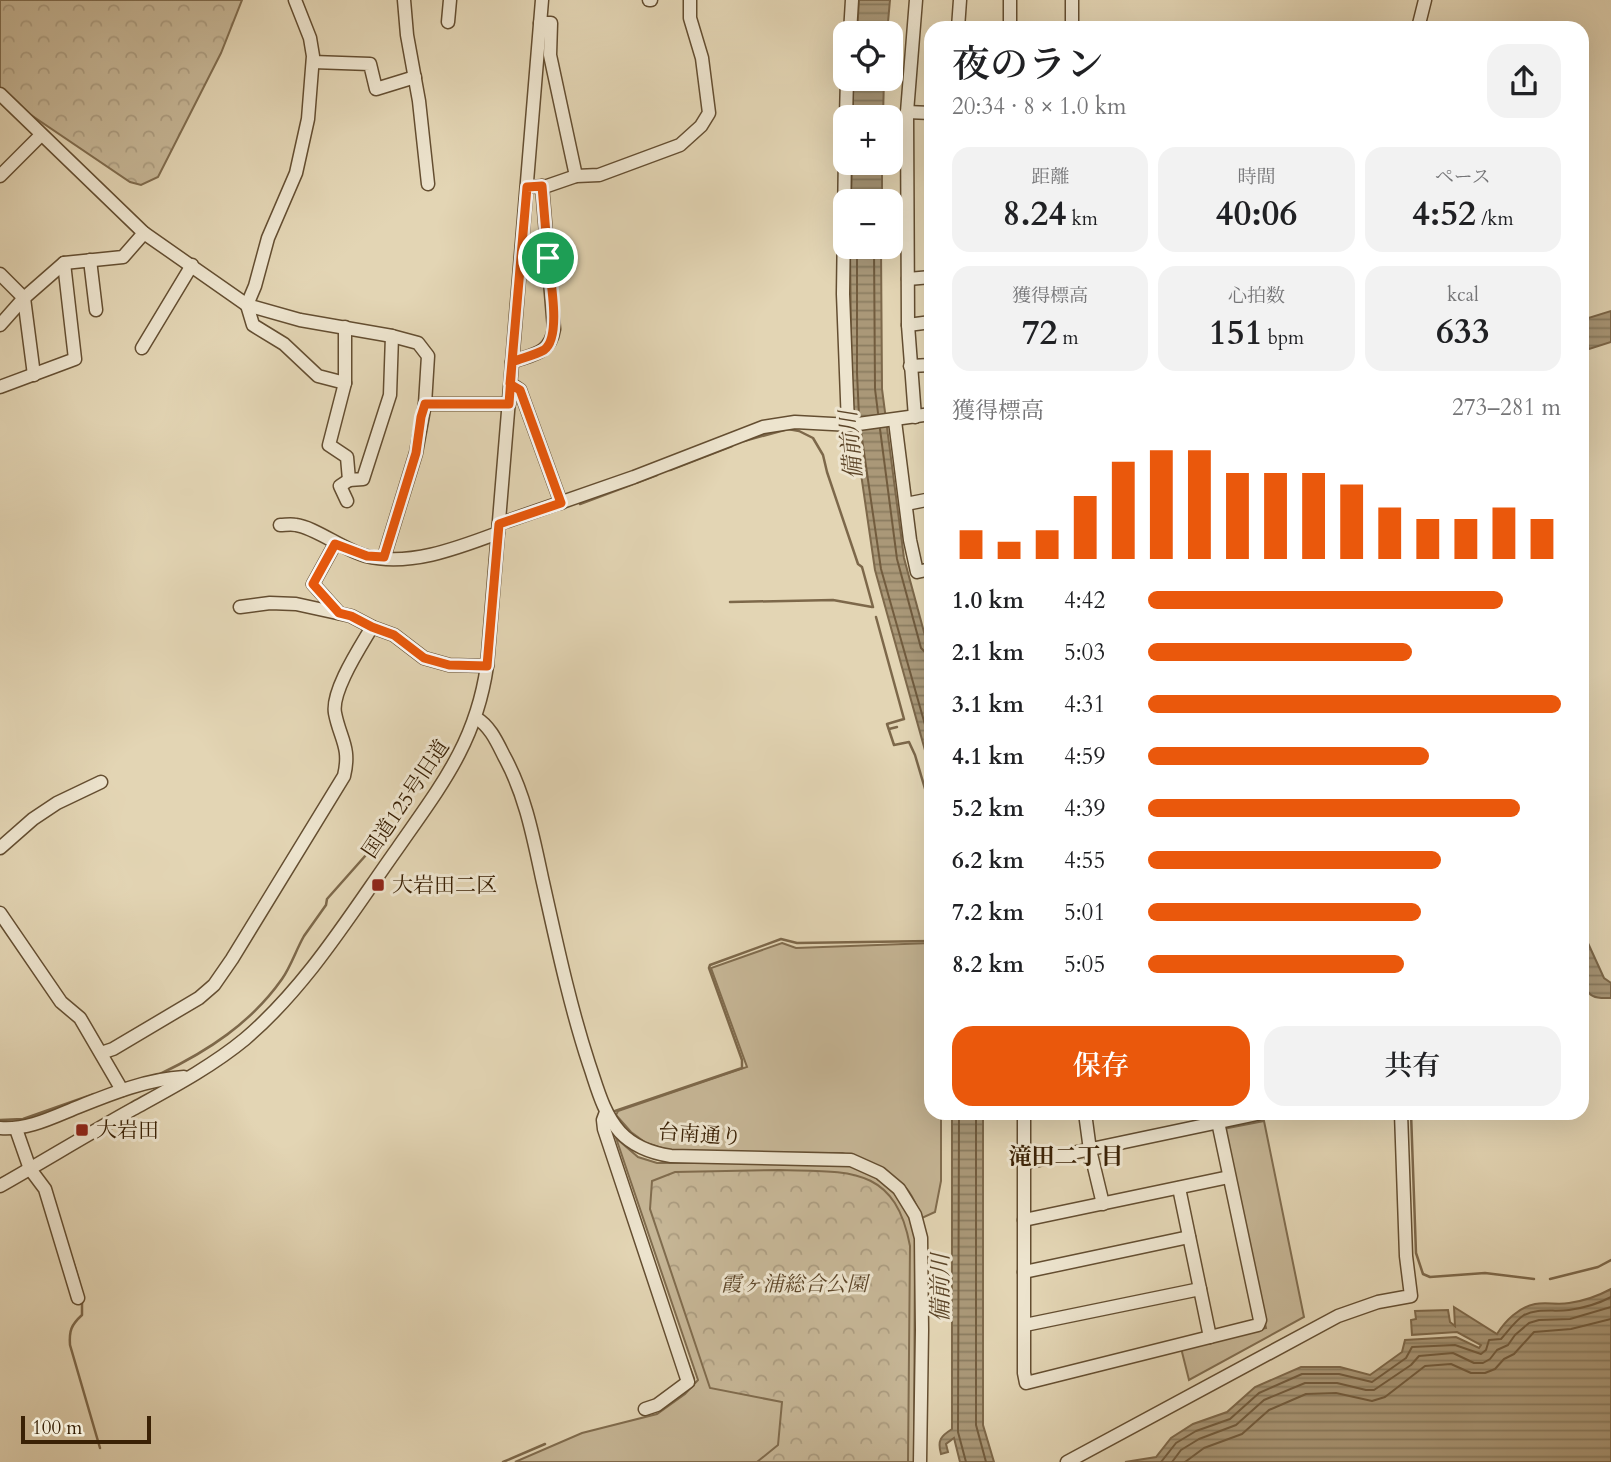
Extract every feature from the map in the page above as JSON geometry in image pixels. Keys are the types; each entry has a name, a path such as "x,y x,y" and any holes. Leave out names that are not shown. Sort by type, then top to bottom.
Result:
{"street":[{"path":"295,0 310,38 313,62 308,119 296,173 268,238 255,286 247,304 253,325 284,345 318,376 345,383"},
{"path":"404,0 428,184"},
{"path":"448,22 450,0"},
{"name":"国道125号旧道","path":"0,1186 190,1077 244,1039 278,1007 309,971 444,781 463,749 476,718 487,666 542,0"},
{"path":"527,187 542,186 576,176 599,175 680,145 701,125 709,113 702,58 690,18 690,0"},
{"path":"850,21 852,0"},
{"path":"915,418 908,325 907,112 916,0"},
{"path":"958,21 960,0"},
{"path":"1010,0 1010,21"},
{"path":"1072,0 1072,21"},
{"path":"1420,21 1425,0"},
{"path":"540,23 551,23 550,55 576,176"},
{"path":"313,62 370,64 376,89 415,77"},
{"path":"1,97 144,233 247,304 300,320 418,343 428,356 425,404 416,453 384,557"},
{"path":"907,112 924,113"},
{"path":"3,167 41,135"},
{"path":"845,175 843,294 850,425"},
{"path":"512,362 545,349 552,341 554,329 542,186"},
{"path":"0,325 24,298 64,263 123,257 144,233"},
{"path":"90,260 96,310"},
{"path":"0,387 75,359 64,263"},
{"path":"142,348 192,265"},
{"path":"0,274 24,298 34,375"},
{"path":"908,279 924,278"},
{"path":"908,325 924,323"},
{"path":"345,327 345,383 329,445 347,457 349,480"},
{"path":"347,501 340,486 349,480 363,479 390,395 392,336"},
{"path":"910,366 924,365"},
{"path":"510,384 520,390 561,503"},
{"path":"425,404 509,404"},
{"path":"280,525 297,525 367,556 411,559 446,551 561,503 763,427 795,422 850,425 924,416"},
{"path":"893,421 917,572 924,570"},
{"path":"906,504 924,500"},
{"path":"335,544 313,584 339,613"},
{"path":"240,607 283,603 339,613 394,635 424,658 449,665 487,666"},
{"path":"101,1053 113,1049 199,998 214,985 238,949 344,776 348,760 346,744 335,706 338,693 357,652 372,627"},
{"name":"台南通り","path":"476,718 485,724 499,745 516,779 570,1000 606,1112 627,1139 657,1154 671,1156 850,1160 873,1169 899,1189 915,1215 921,1238 920,1462"},
{"path":"0,848 33,819 57,803 101,782"},
{"path":"0,913 61,1002 80,1018 122,1090"},
{"path":"0,1128 16,1129 45,1121 122,1090 176,1077 190,1077"},
{"path":"606,1112 604,1129 688,1382 657,1405 645,1409"},
{"path":"1024,1120 1026,1382 1258,1325 1260,1320 1218,1122"},
{"path":"1086,1120 1103,1204"},
{"path":"1025,1163 1227,1120"},
{"path":"1067,1462 1338,1316 1378,1302 1411,1296 1406,1256 1401,1120"},
{"path":"16,1129 30,1169 45,1189 78,1298"},
{"path":"1024,1220 1229,1177"},
{"path":"1179,1188 1210,1336"},
{"path":"1024,1272 1189,1237"},
{"path":"1025,1325 1200,1289"}],"green space":[{"path":"0,0 242,0 221,53 158,177 141,185 130,182 0,94"},
{"path":"782,943 796,948 924,943 924,1120 941,1120 941,1181 935,1212 922,1218 911,1195 900,1183 857,1158 842,1153 675,1152 646,1143 631,1132 616,1115 618,1111 747,1067 711,968"},
{"path":"1264,1121 1304,1317 1189,1380 1181,1348 1266,1328 1223,1129"},
{"name":"霞ヶ浦総合公園","path":"616,1138 638,1157 657,1163 839,1163 866,1172 888,1186 903,1206 915,1233 914,1462 515,1462 582,1433 657,1414 685,1394 698,1380"},
{"name":"霞ヶ浦総合公園","path":"826,1171 864,1178 880,1186 893,1200 903,1219 910,1246 908,1462 757,1462 778,1445 782,1402 710,1388 650,1209 652,1181 675,1172"}],"water":[{"path":"859,0 890,0 888,21 858,21"},
{"path":"853,91 884,91 883,105 853,105"},
{"path":"852,175 882,175 882,189 851,189"},
{"path":"850,259 881,259 882,389 904,558 924,632 924,747 875,570 852,412"},
{"path":"1611,311 1611,342 1589,349 1589,318"},
{"path":"1589,945 1604,978 1611,983 1611,998 1589,993"},
{"path":"952,1120 983,1120 983,1425 994,1462 960,1462 954,1438 946,1444 948,1452 941,1454 941,1439 952,1429"},
{"path":"1611,1289 1611,1462 1125,1462 1156,1457 1171,1438 1193,1424 1227,1412 1255,1387 1301,1367 1340,1367 1370,1375 1402,1352 1405,1340 1456,1337 1479,1348 1481,1345 1457,1332 1412,1335 1411,1320 1416,1319 1415,1311 1448,1310 1450,1322 1455,1326 1454,1307 1497,1334 1513,1315 1523,1308 1539,1303 1575,1302"}],"waterway":[{"name":"備前川","path":"744,441 788,429 813,438 823,455 873,607"},
{"path":"670,470 732,446"},
{"path":"580,504 657,475"},
{"path":"730,602 833,600 872,607"},
{"path":"876,617 904,719 887,724 894,745 909,742 924,785"},
{"path":"889,729 897,727"},
{"path":"160,1074 212,1045 257,1009 285,974 327,899 366,855 386,842 400,818"},
{"path":"615,1111 742,1068 742,1060 710,965 781,939 797,943 924,941"},
{"path":"0,1120 23,1119 94,1094"},
{"path":"1411,1120 1416,1253 1423,1274 1430,1277 1485,1273 1534,1279"},
{"path":"1550,1279 1598,1267 1611,1260"},
{"path":"73,1261 79,1281"},
{"path":"82,1302 82,1315 72,1329 70,1345 100,1448"},
{"path":"687,1360 694,1379"},
{"path":"503,1462 545,1444"}],"place":[{"name":"大岩田二区","path":"378,885"},
{"name":"大岩田","path":"82,1130"}],"district":[{"name":"滝田二丁目","path":"1066,1156"}],"route":[{"path":"548,258 542,186 527,187 510,384 516,386 520,390 561,503 499,524 487,666 449,665 424,658 394,635 339,613 313,584 335,544 367,556 384,557 416,453 425,404 509,404 512,362 545,349 552,341 554,329 548,258"}]}
